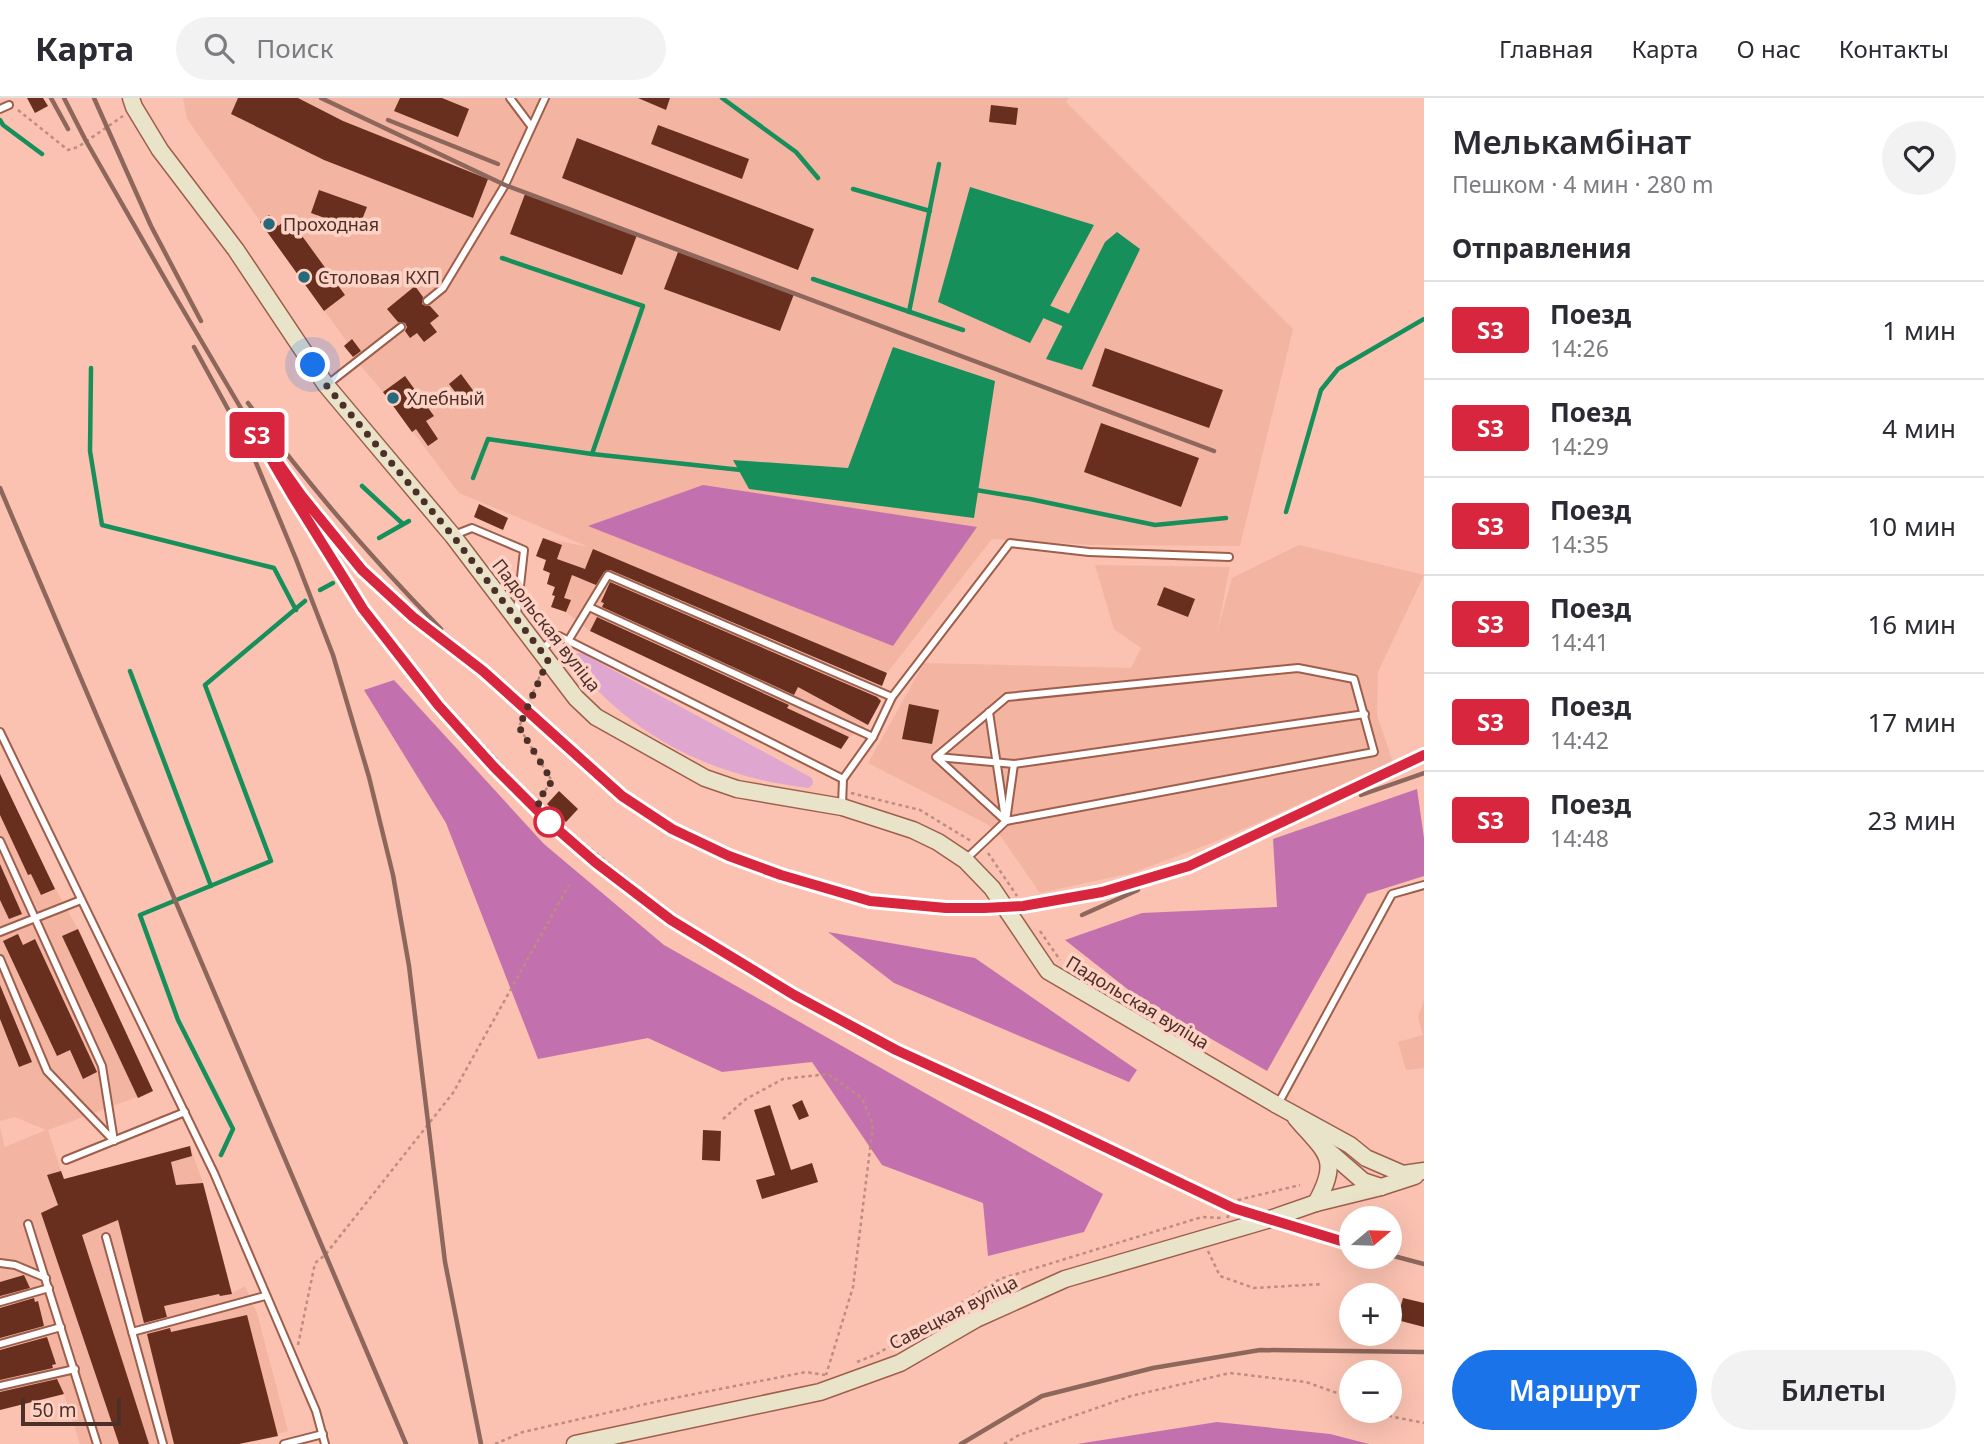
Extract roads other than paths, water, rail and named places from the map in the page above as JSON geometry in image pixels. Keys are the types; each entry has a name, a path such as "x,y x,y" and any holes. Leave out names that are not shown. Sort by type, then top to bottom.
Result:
{"main road":[{"name":"Падольская вуліца","path":"132,103 160,150 236,250 326,385 453,536 576,698 596,717 705,778 737,789 842,799 938,842 965,860 992,888 1048,971 1292,1114 1350,1144 1366,1158 1403,1174 1424,1172"},
{"name":"Падольская вуліца","path":"1292,1114 1311,1135 1330,1164 1329,1180 1316,1203"},
{"path":"1311,1135 1363,1181 1381,1187"},
{"path":"1344,1196 1358,1189 1363,1181 1364,1169 1350,1144"},
{"name":"Савецкая вуліца","path":"575,1444 820,1392 900,1363 976,1319 1065,1279 1424,1172"}],"lane":[{"path":"510,98 531,126"},
{"path":"427,301 443,288 505,185 545,98"},
{"path":"0,109 9,105"},
{"path":"326,385 401,327"},
{"path":"453,536 472,528 524,550 516,619"},
{"path":"842,799 843,779 873,737 892,696 1010,543 1089,552 1229,556"},
{"path":"568,640 608,575 892,696"},
{"path":"589,607 873,737"},
{"path":"544,655 559,636 843,779"},
{"path":"936,757 1007,697 1298,668 1354,679 1365,714 1374,752 1006,821 965,860"},
{"path":"989,712 1006,821"},
{"path":"936,757 1014,764 1365,714"},
{"path":"0,732 214,1173 316,1411 325,1444"},
{"path":"936,757 1006,821"},
{"path":"1006,821 1014,764"},
{"path":"0,841 102,1066 114,1141"},
{"path":"1277,1105 1392,894 1424,885"},
{"path":"0,932 81,900"},
{"path":"0,959 47,1071 114,1141"},
{"path":"66,1160 185,1112"},
{"path":"28,1224 97,1444"},
{"path":"106,1237 163,1444"},
{"path":"0,1263 15,1265 46,1278"},
{"path":"0,1302 49,1288"},
{"path":"132,1332 265,1296"},
{"path":"0,1344 61,1327"},
{"path":"0,1386 75,1369"},
{"path":"284,1444 323,1434"}],"waterway":[{"path":"722,98 796,152 818,178"},
{"path":"0,120 42,154"},
{"path":"909,312 939,164"},
{"path":"853,189 930,211"},
{"path":"502,258 643,306 592,454"},
{"path":"813,279 963,330"},
{"path":"1047,312 1066,320"},
{"path":"1286,512 1321,390 1338,369 1424,319"},
{"path":"91,368 90,451 102,525 274,568 296,610"},
{"path":"473,478 488,439 592,454 741,470"},
{"path":"362,486 403,524"},
{"path":"976,490 1155,525 1226,518"},
{"path":"379,538 409,521"},
{"path":"320,590 333,583"},
{"path":"221,1155 233,1129 178,1020 140,915 271,861 205,685 305,601"},
{"path":"130,671 211,886"}],"railway":[{"path":"51,98 68,129"},
{"path":"64,98 169,286 292,495 363,609 438,705 549,822 595,862 671,920 794,995 896,1050 1044,1117 1233,1208 1339,1240"},
{"path":"94,98 151,226 201,321"},
{"path":"321,98 505,185 1214,451"},
{"path":"388,120 498,164"},
{"path":"194,347 252,453 296,559 333,655 369,777 393,875 409,966 445,1262 481,1444"},
{"path":"248,403 340,519 441,629"},
{"path":"0,488 406,1444"},
{"path":"305,500 362,570 413,617 483,671 622,796 672,829 729,856 781,875 870,901 945,908 984,908 1023,906 1102,892 1189,866 1424,755"},
{"path":"1361,795 1424,773"},
{"path":"1082,915 1138,890"},
{"path":"1402,1258 1424,1264"},
{"path":"961,1444 1042,1396 1153,1368 1260,1350 1424,1352"}],"train":[{"name":"S3","path":"1339,1241 1233,1208 896,1050 794,995 671,920 595,862 549,822 438,705 363,609 250,423 301,495 362,570 413,617 483,671 622,796 672,829 729,856 781,875 870,901 946,908 984,908 1023,906 1102,892 1189,866 1424,755"}],"place":[{"name":"Проходная","path":"269,224"},
{"name":"Столовая КХП","path":"304,277"},
{"name":"Хлебный","path":"393,398"}]}
